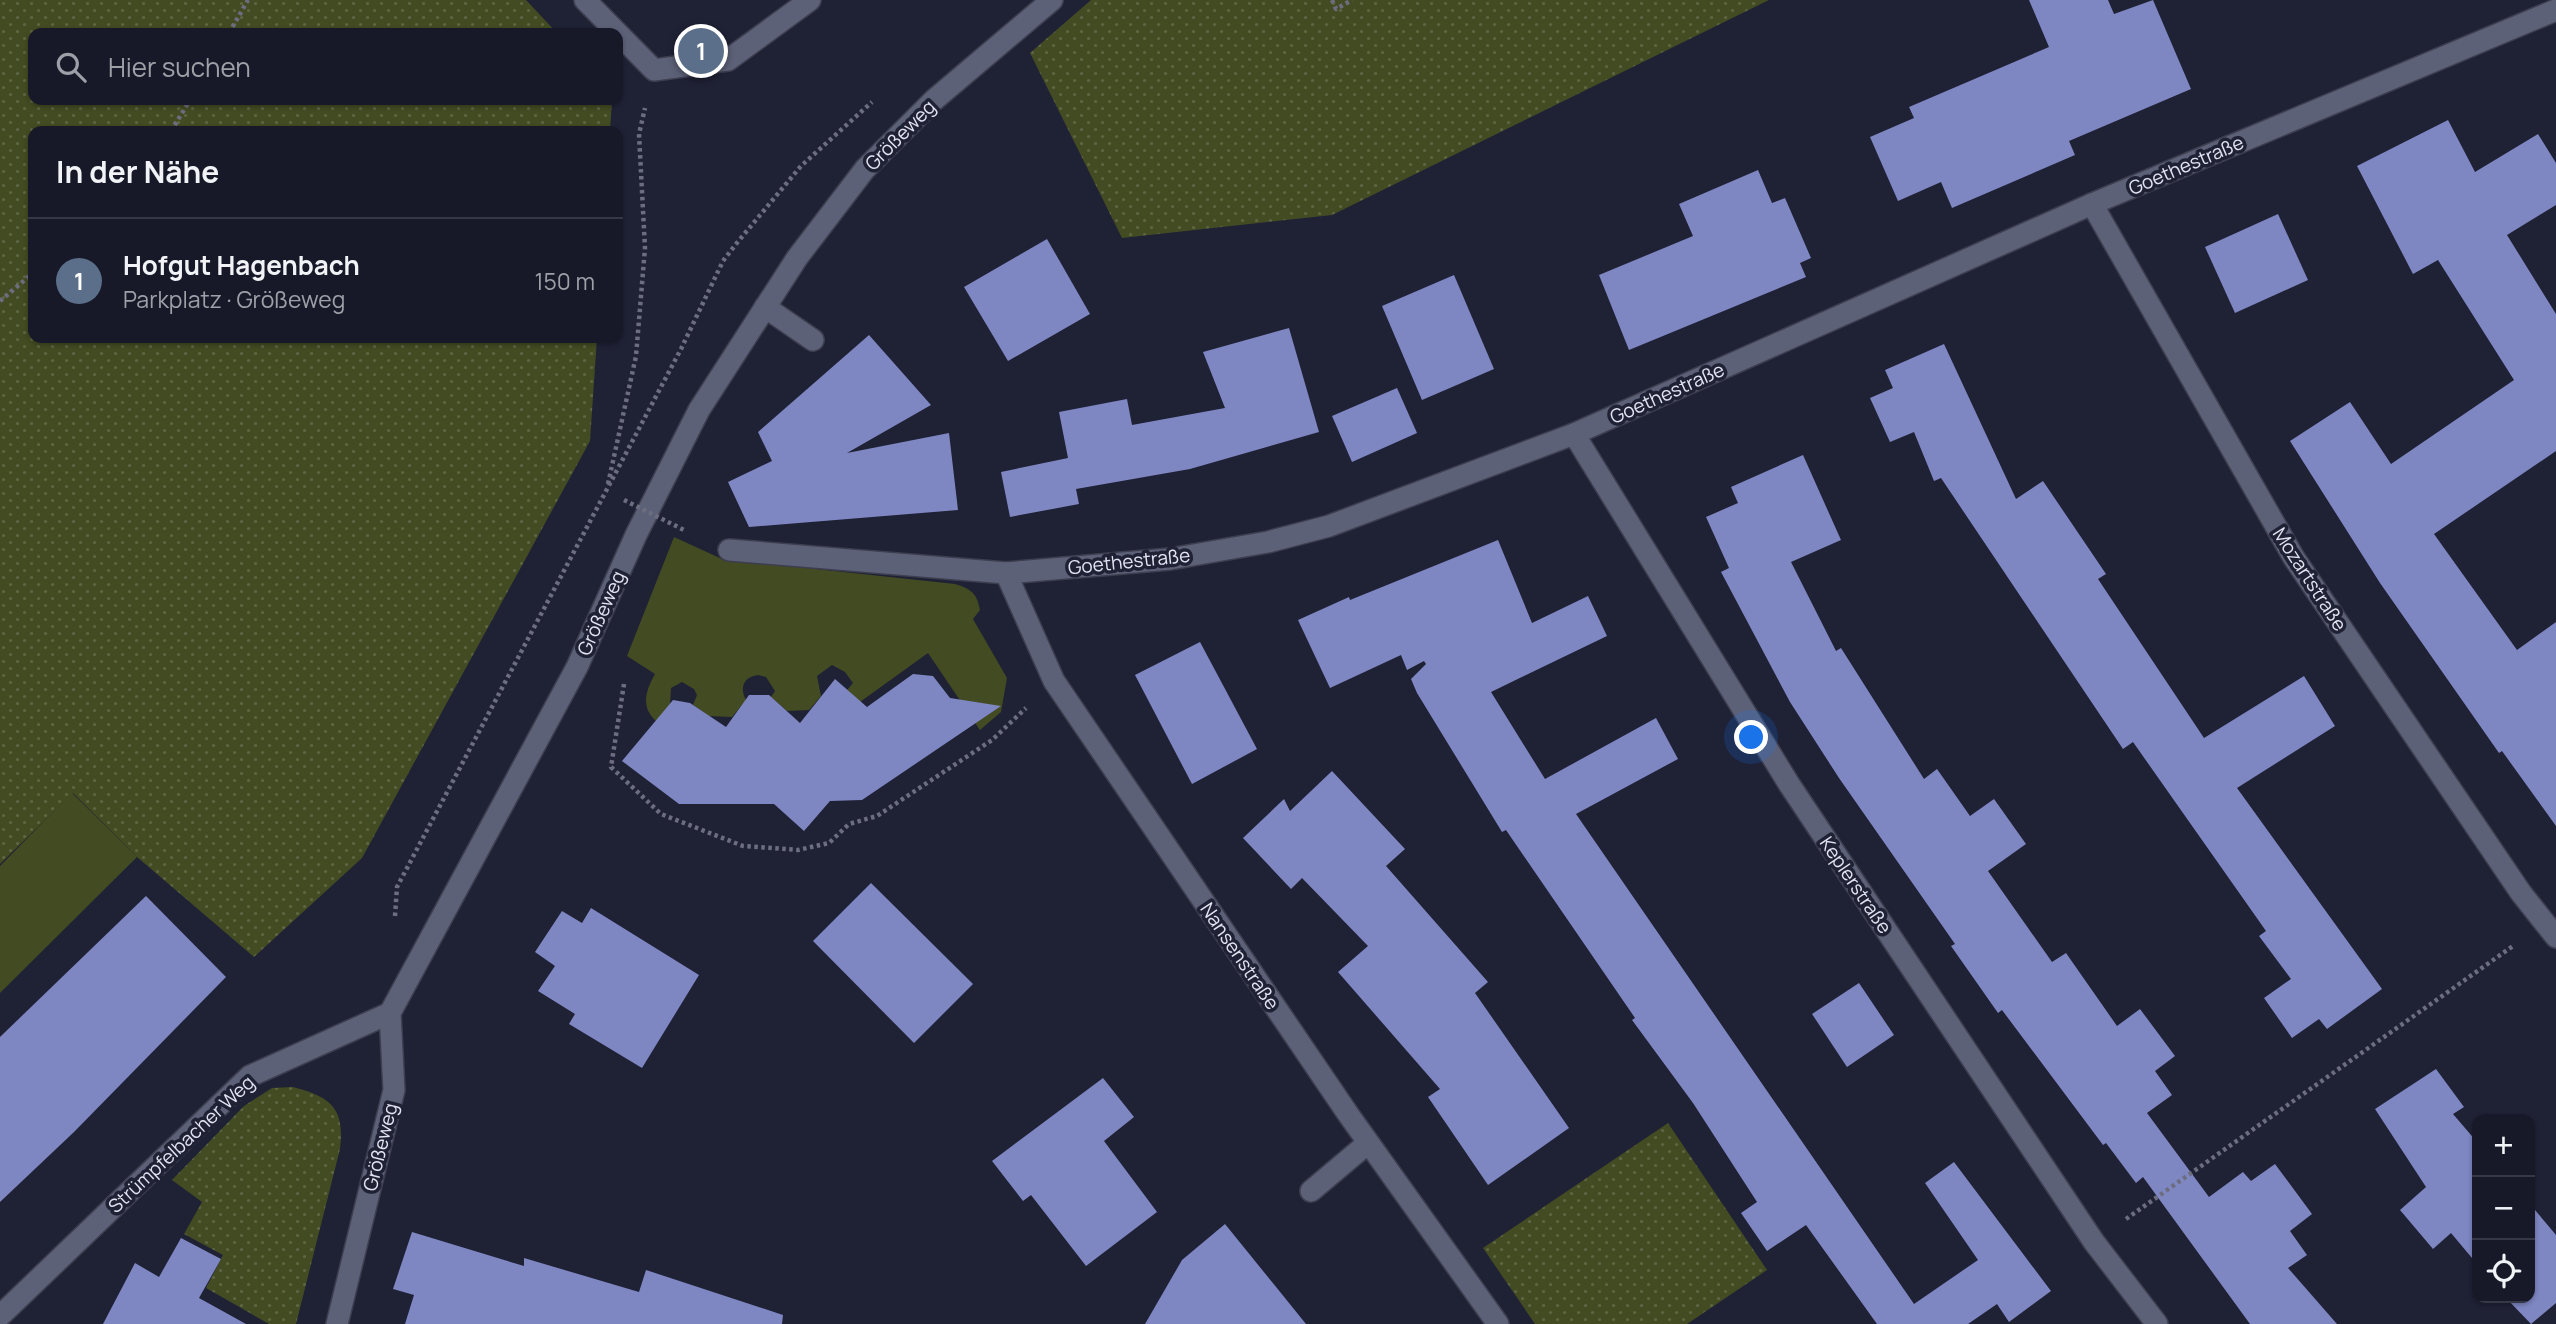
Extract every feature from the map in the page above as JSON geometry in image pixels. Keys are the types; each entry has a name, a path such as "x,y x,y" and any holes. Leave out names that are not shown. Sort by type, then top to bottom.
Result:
{"street":[{"path":"585,0 613,28"},
{"path":"623,38 654,69 729,60 810,0"},
{"name":"Größeweg","path":"337,1324 394,1090 390,1013 577,667 636,535 699,411 828,213 865,169 934,100 1052,0"},
{"name":"Goethestraße","path":"729,550 1006,573 1170,559 1268,542 1329,526 1574,434 2091,204 2556,10"},
{"name":"Mozartstraße","path":"2091,204 2294,558 2521,893 2551,930"},
{"path":"765,307 813,340"},
{"name":"Keplerstraße","path":"1574,434 1789,785 2094,1242 2157,1324"},
{"name":"Nansenstraße","path":"1006,573 1054,681 1368,1143 1498,1324"},
{"name":"Strümpfelbacher Weg","path":"0,1316 250,1076 390,1013"},
{"path":"1311,1191 1368,1143"}],"path":[{"path":"232,28 248,0"},
{"path":"1332,0 1336,9 1352,0"},
{"path":"606,491 636,356 645,248 639,134 654,69"},
{"path":"174,126 187,105"},
{"path":"0,301 28,277"},
{"path":"624,500 684,530"},
{"path":"624,684 611,767 661,814 743,846 798,850 829,843 849,824 877,816 992,740 1054,681"},
{"path":"2094,1242 2551,930"}],"green space":[{"path":"0,0 526,0 552,28 28,28 28,105 612,105 610,126 28,126 28,343 597,343 590,441 362,858 254,957 137,857 73,793 0,864"},
{"path":"1091,0 1769,0 1332,215 1122,238 1030,53"},
{"path":"674,537 722,559 955,584 965,588 972,592 979,604 980,610 973,619 1007,678 1001,712 980,730 928,653 860,702 847,690 853,683 845,672 832,665 817,676 821,696 809,710 787,711 771,697 775,691 766,677 758,675 744,683 746,700 732,717 709,716 693,705 697,695 694,689 682,682 671,688 670,704 656,721 646,704 649,686 655,674 627,656"},
{"path":"72,793 137,857 0,993 0,866"},
{"path":"293,1087 317,1095 333,1106 340,1123 340,1149 296,1324 269,1324 206,1288 223,1255 184,1234 202,1202 172,1180 244,1106 272,1088"},
{"path":"1668,1123 1767,1270 1687,1324 1535,1324 1483,1248"}],"building":[{"path":"2029,0 2108,0 2114,14 2153,0 2191,89 2069,141 2075,155 1952,208 1941,182 1898,201 1870,137 1914,118 1909,107 2049,47"},
{"path":"2448,120 2475,172 2538,134 2556,163 2556,205 2507,235 2556,314 2556,451 2434,534 2517,650 2556,622 2556,826 2502,751 2499,753 2380,583 2290,441 2350,402 2391,464 2514,380 2438,260 2413,274 2357,166"},
{"path":"1758,170 1772,203 1785,198 1811,258 1800,263 1806,277 1629,350 1599,275 1693,236 1679,204"},
{"path":"2278,214 2308,280 2235,313 2205,247"},
{"path":"1047,239 1090,314 1008,361 964,287"},
{"path":"1454,275 1494,369 1422,400 1382,306"},
{"path":"1289,328 1319,432 1190,469 1076,489 1079,504 1010,517 1001,472 1068,458 1059,412 1127,399 1132,425 1225,408 1203,352"},
{"path":"869,335 931,405 847,453 949,433 958,510 749,527 728,482 772,461 758,432"},
{"path":"1944,344 2016,499 2043,481 2106,574 2098,579 2204,738 2304,676 2335,726 2237,788 2382,989 2327,1029 2319,1019 2292,1038 2264,998 2291,979 2259,936 2266,931 2133,742 2123,749 1941,478 1934,481 1914,432 1890,442 1870,398 1893,388 1885,370"},
{"path":"1397,388 1417,433 1352,462 1332,416"},
{"path":"1803,455 1841,540 1791,562 1836,651 1841,648 1924,779 1937,769 1970,816 1994,799 2026,844 1988,871 2052,962 2066,953 2117,1026 2140,1009 2175,1056 2155,1071 2172,1095 2147,1113 2209,1197 2243,1172 2251,1181 2275,1164 2312,1214 2290,1231 2307,1255 2288,1268 2337,1324 2250,1324 2143,1177 2136,1183 2106,1143 2103,1145 2002,1010 1998,1013 1951,946 1955,944 1839,778 1790,702 1721,572 1729,568 1706,517 1738,503 1731,487"},
{"path":"1498,540 1532,623 1588,596 1607,636 1491,692 1545,779 1656,718 1678,759 1576,814 1914,1304 1978,1260 1925,1183 1954,1162 2051,1291 2009,1322 1997,1304 1968,1324 1877,1324 1806,1225 1767,1251 1741,1213 1757,1202 1693,1103 1632,1020 1635,1018 1506,830 1502,832 1417,693 1411,679 1426,664 1424,661 1407,670 1401,655 1330,688 1298,620 1349,597 1350,600"},
{"path":"1200,642 1257,749 1192,784 1135,675"},
{"path":"913,674 933,676 950,698 1001,706 862,800 830,801 804,831 774,804 679,804 622,761 673,700 690,703 726,727 749,695 769,695 800,723 835,679 867,707"},
{"path":"1332,771 1405,849 1386,866 1488,982 1475,993 1569,1128 1488,1185 1428,1097 1440,1089 1338,972 1368,946 1302,878 1291,889 1243,838 1284,799 1290,811"},
{"path":"871,883 973,984 914,1043 813,941"},
{"path":"146,896 226,977 74,1132 0,1202 0,1037"},
{"path":"591,908 699,975 642,1068 569,1024 575,1014 538,991 555,966 535,952 562,911 582,923"},
{"path":"1859,983 1894,1035 1847,1067 1812,1014"},
{"path":"2436,1069 2464,1107 2453,1114 2472,1136 2472,1258 2451,1233 2433,1249 2400,1210 2426,1187 2375,1109"},
{"path":"1103,1078 1134,1117 1104,1141 1157,1212 1086,1266 1031,1195 1023,1201 992,1161"},
{"path":"2535,1210 2556,1235 2556,1303 2531,1324 2511,1303 2535,1303"},
{"path":"1225,1224 1306,1324 1145,1324 1182,1260"},
{"path":"412,1232 524,1266 524,1258 639,1292 646,1270 783,1315 782,1324 405,1324 414,1295 393,1289"},
{"path":"181,1238 221,1259 199,1298 246,1324 103,1324 135,1263 159,1277"}],"place":[{"name":"Hofgut Hagenbach","path":"701,51"}]}
